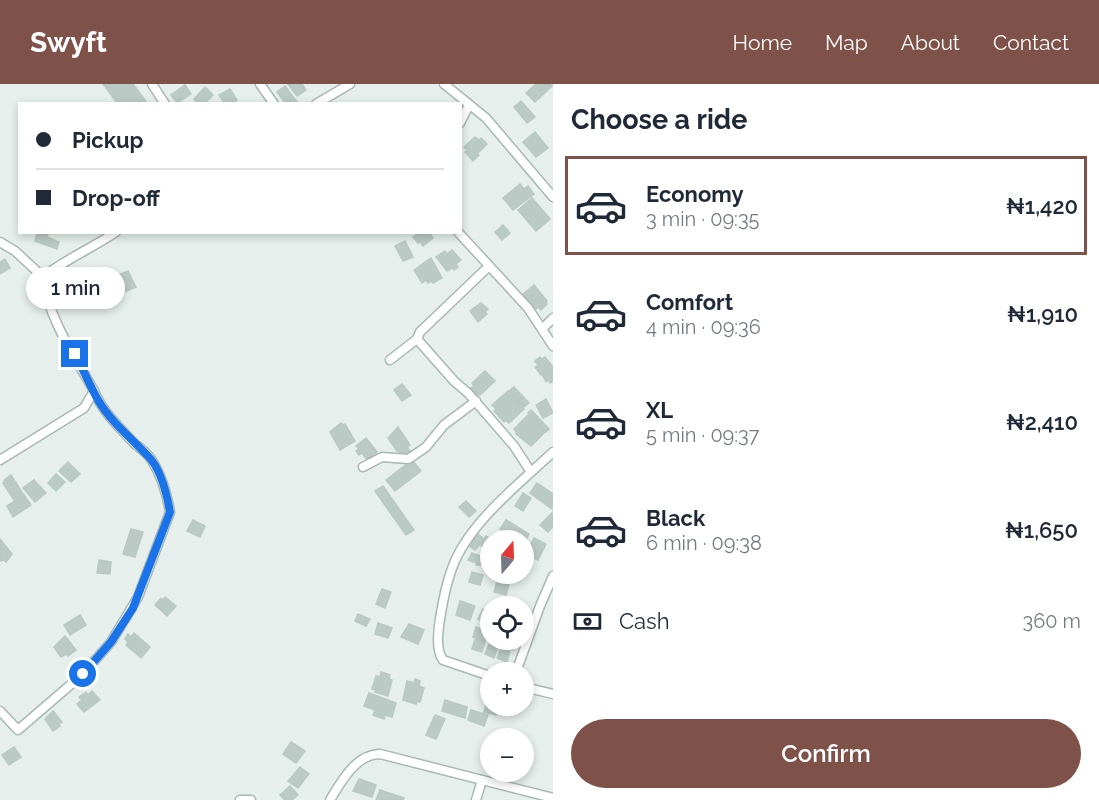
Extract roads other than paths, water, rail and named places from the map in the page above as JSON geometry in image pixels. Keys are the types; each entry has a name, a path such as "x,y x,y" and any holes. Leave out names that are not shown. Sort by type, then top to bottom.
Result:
{"street":[{"path":"152,84 164,102"},
{"path":"260,84 273,102"},
{"path":"319,102 350,84"},
{"path":"444,84 486,118 553,197"},
{"path":"462,119 469,105"},
{"path":"43,277 64,261 86,251 113,234"},
{"path":"460,234 528,308 553,346"},
{"path":"0,242 15,251 43,277 45,293 57,323 98,400 114,421 150,457 169,501 170,512 138,597 106,647 83,674 18,730 0,711"},
{"path":"390,360 417,339 420,332 488,267"},
{"path":"542,329 553,318"},
{"path":"417,339 454,381 476,401 514,446 531,472"},
{"path":"0,460 84,408 94,391"},
{"path":"363,467 382,457 408,459 426,447 444,425 476,401"},
{"path":"480,673 443,660 439,655 439,624 454,562 487,515 553,452"},
{"path":"520,662 553,576"},
{"path":"534,689 553,694"},
{"path":"330,800 361,758 371,754 399,758 480,779"},
{"path":"476,800 481,782"},
{"path":"490,782 553,798"},
{"path":"240,800 251,800"}]}
